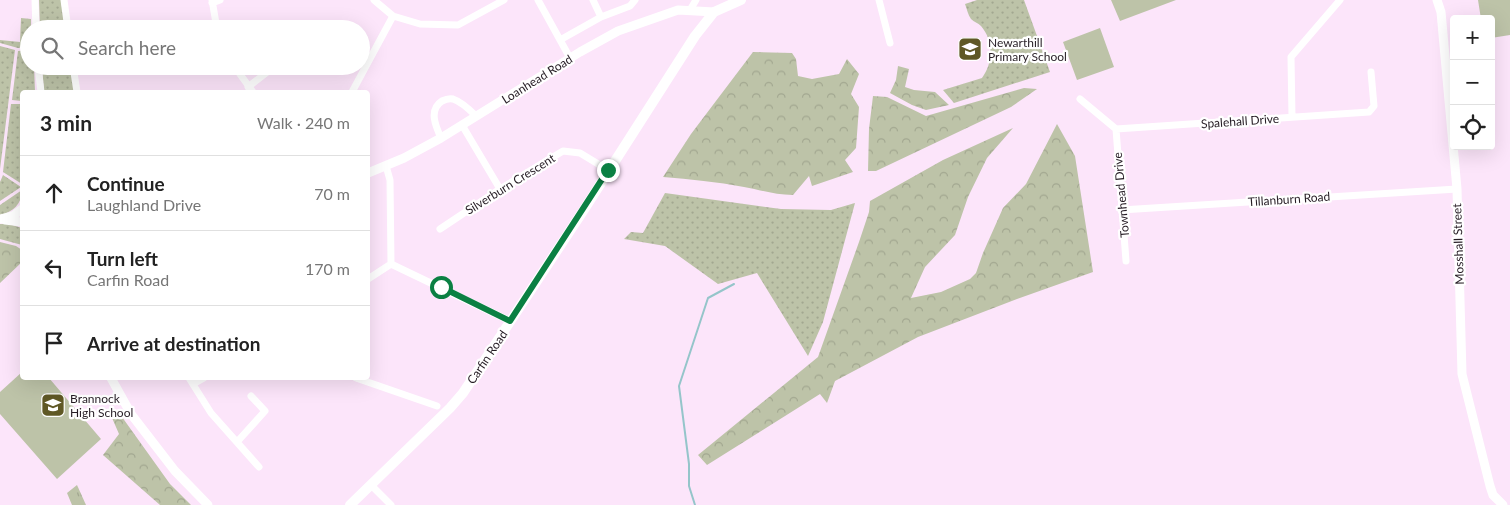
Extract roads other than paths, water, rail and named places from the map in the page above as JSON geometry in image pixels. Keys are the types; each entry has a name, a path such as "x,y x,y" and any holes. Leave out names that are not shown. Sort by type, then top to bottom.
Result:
{"main road":[{"path":"714,12 740,0"},
{"name":"Carfin Road","path":"350,505 450,408 463,392 695,36 714,12"}],"street":[{"path":"35,0 36,20"},
{"path":"64,0 67,20"},
{"path":"374,0 393,16 420,24 458,25 504,0"},
{"path":"538,0 570,58"},
{"path":"593,0 601,17"},
{"path":"560,40 601,17 630,6 635,0"},
{"path":"690,10 696,0"},
{"path":"879,0 890,42"},
{"path":"1292,117 1292,57 1340,0"},
{"name":"Mosshall Street","path":"1437,0 1441,12 1457,189 1462,374 1490,486 1493,495 1504,505"},
{"path":"215,1 216,20"},
{"name":"Loanhead Road","path":"370,172 442,138 599,40 678,10 714,12"},
{"path":"370,59 393,16"},
{"name":"Spalehall Drive","path":"1116,129 1369,112 1374,106 1371,72"},
{"path":"39,75 41,90"},
{"path":"74,75 77,90"},
{"path":"240,75 250,90 266,75"},
{"path":"353,90 361,75"},
{"path":"442,138 434,120 434,110 438,103 446,99 453,99 460,102 476,116"},
{"path":"1080,99 1116,129"},
{"path":"462,125 500,189"},
{"name":"Townhead Drive","path":"1116,129 1126,261"},
{"name":"Silverburn Crescent","path":"440,230 500,189 563,151 580,154 608,170"},
{"path":"386,166 390,180 392,264"},
{"name":"Tillanburn Road","path":"1121,210 1457,189"},
{"path":"0,220 13,216 20,210"},
{"path":"0,220 20,222"},
{"path":"370,277 392,264"},
{"path":"392,264 510,321"},
{"path":"112,380 131,414 176,471 208,505"},
{"path":"362,380 437,406"},
{"path":"191,381 211,413 259,468"},
{"path":"237,442 265,411 251,396"},
{"path":"371,485 391,505"}],"waterway":[{"path":"695,505 689,486 689,464 679,386 708,298 734,284"}],"place":[{"name":"Newarthill Primary School","path":"970,49"},
{"name":"Brannock High School","path":"53,405"}]}
